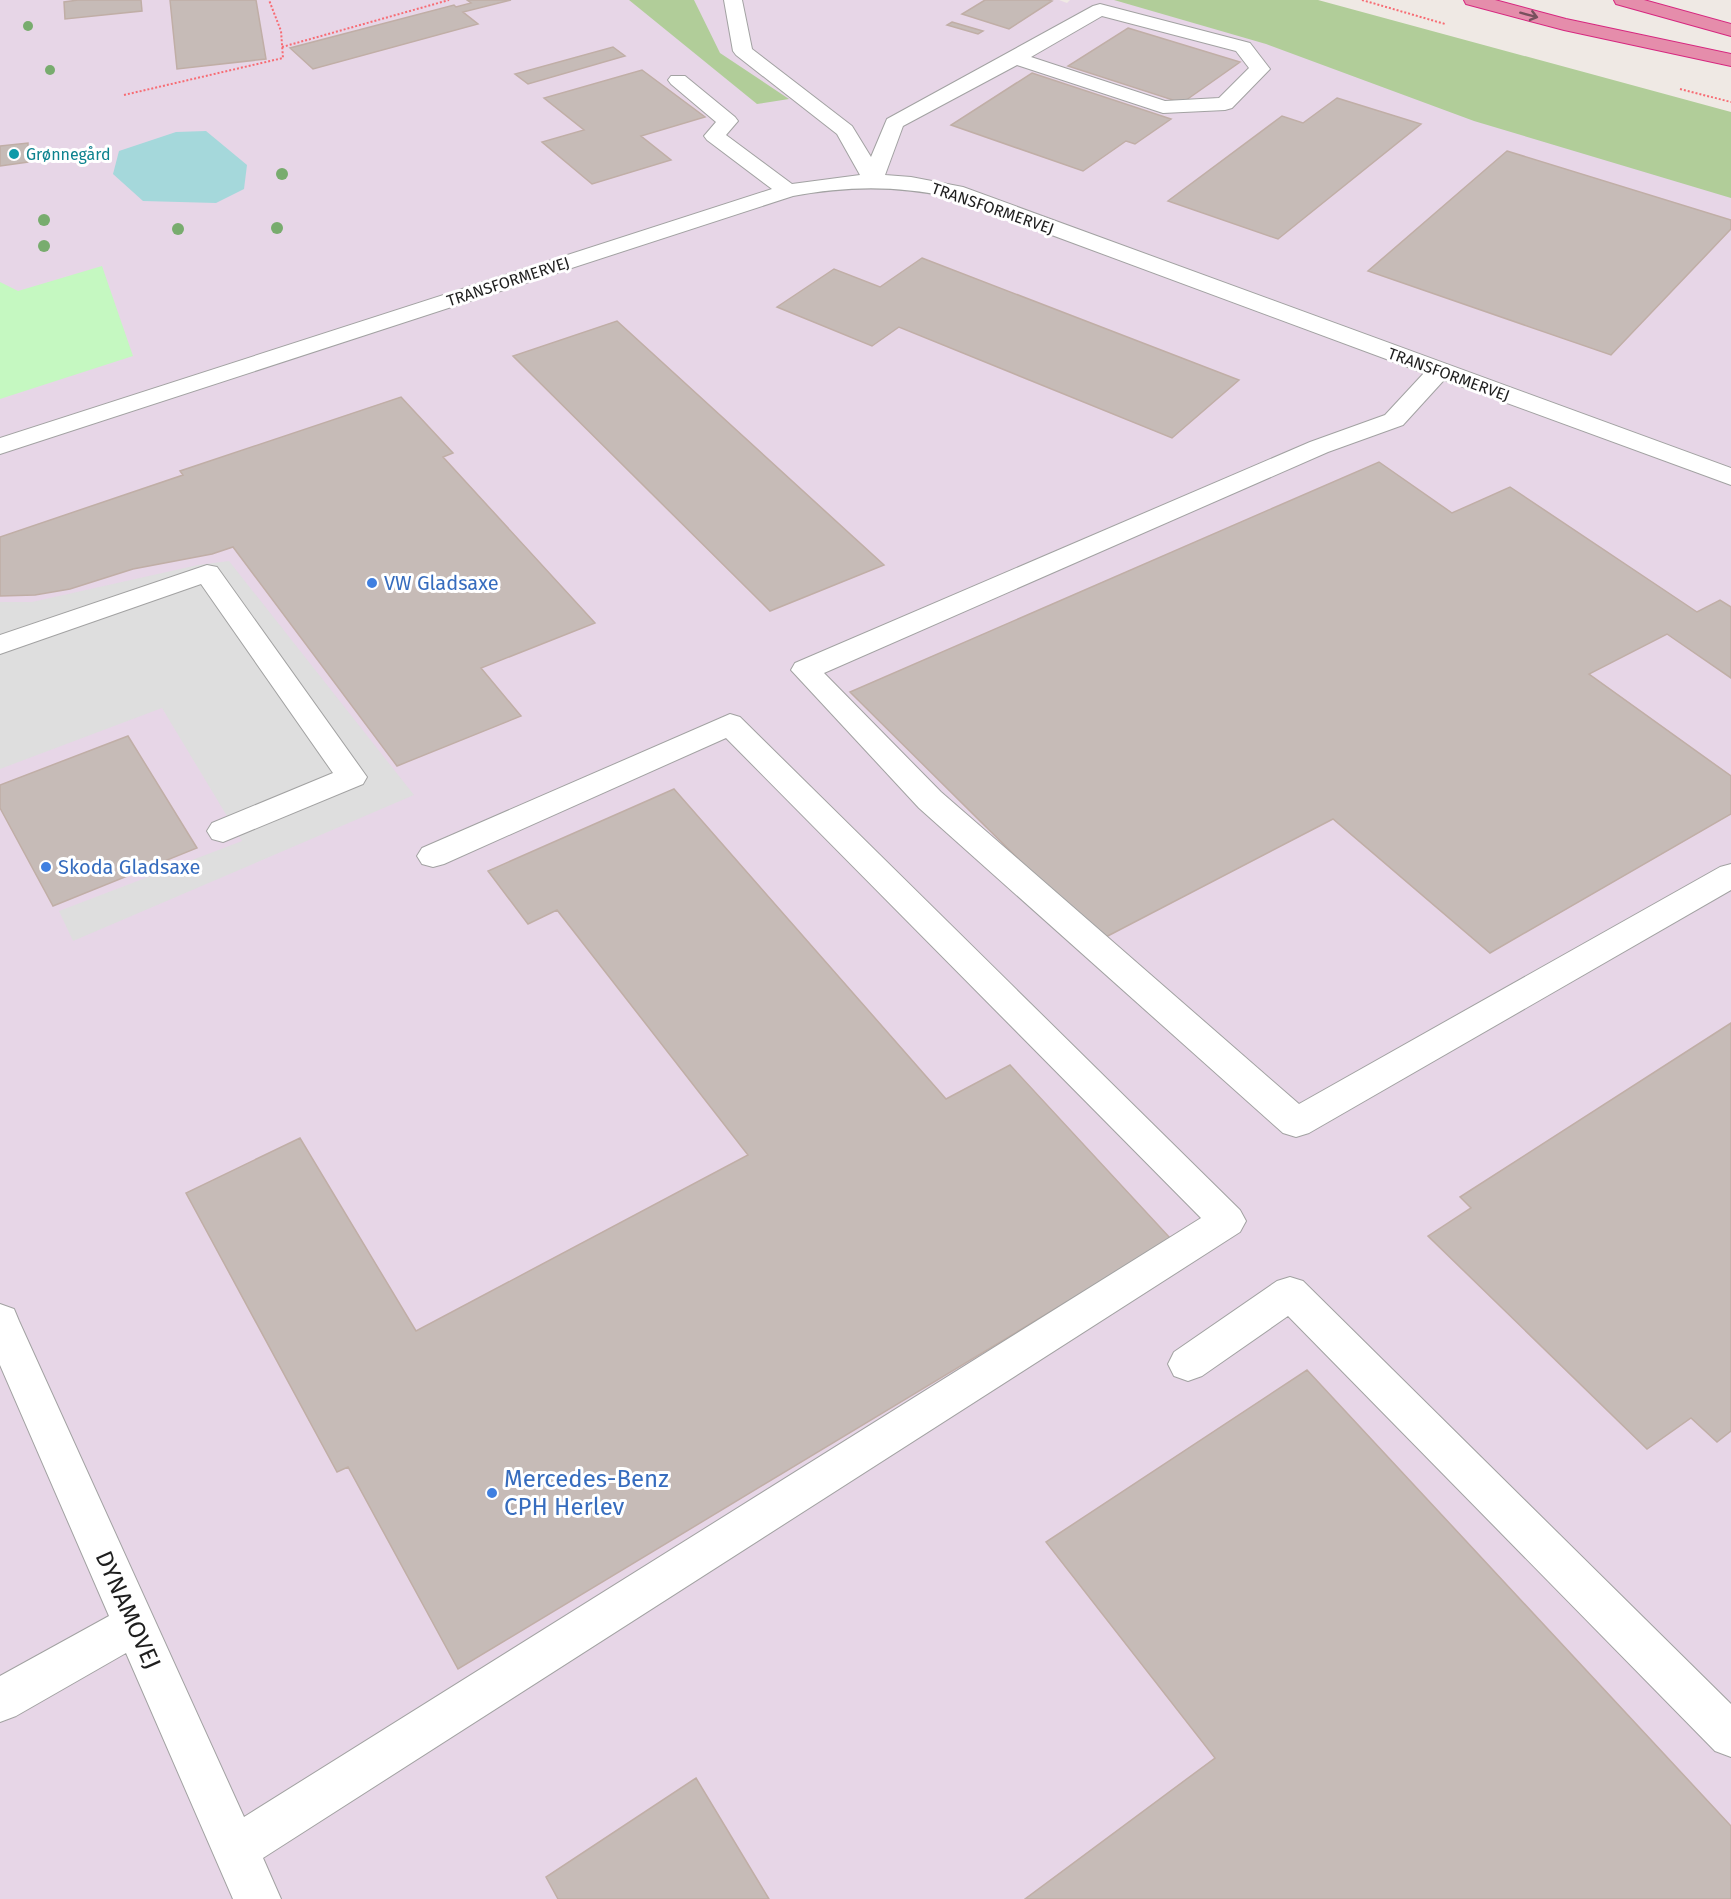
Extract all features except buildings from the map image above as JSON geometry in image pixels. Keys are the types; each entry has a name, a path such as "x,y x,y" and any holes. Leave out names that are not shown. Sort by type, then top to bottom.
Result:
{"highway":[{"path":"1473,0 1564,24 1731,58"},
{"path":"1529,0 1731,58"},
{"path":"1623,0 1731,30"},
{"path":"1669,0 1731,16"}],"street":[{"path":"733,0 742,51 845,130 873,179"},
{"path":"873,179 894,123 1100,10 1243,47 1260,69 1225,104 1163,107 1015,58"},
{"path":"678,80 728,121 714,136 788,191"},
{"name":"TRANSFORMERVEJ","path":"0,446 788,191 818,184 873,179 917,183 955,192 1731,477"},
{"path":"1440,370 1394,420 1319,447 805,670 930,800 1296,1123 1731,875"},
{"path":"0,645 207,573 352,777 223,831"},
{"path":"235,1849 1227,1221 730,724 433,856"},
{"path":"1188,1364 1290,1293 1731,1735"},
{"name":"DYNAMOVEJ","path":"4,1342 135,1625 257,1899"},
{"path":"0,1700 135,1625"}],"path":[{"path":"124,94 283,58 281,31 269,0"},
{"path":"282,47 449,0"}],"shaded area":[{"path":"0,0 1059,0 1067,3 1070,0 1171,0 1731,151 1731,1899 0,1899"},
{"path":"229,561 414,795 73,941 59,911 242,841 162,708 0,769 0,602 32,602 198,565"}],"green space":[{"path":"629,0 694,0 720,53 789,99 757,104"},
{"path":"1114,0 1318,0 1731,112 1731,198 1474,121 1266,44"},
{"path":"102,266 133,356 0,399 0,282 18,291"}],"water":[{"path":"206,131 247,165 244,189 216,203 143,201 113,174 119,151 176,132"}],"place":[{"name":"Grønnegård","path":"14,154"},
{"name":"VW Gladsaxe","path":"372,583"},
{"name":"Skoda Gladsaxe","path":"46,867"},
{"name":"Mercedes-Benz CPH Herlev","path":"492,1493"}]}
